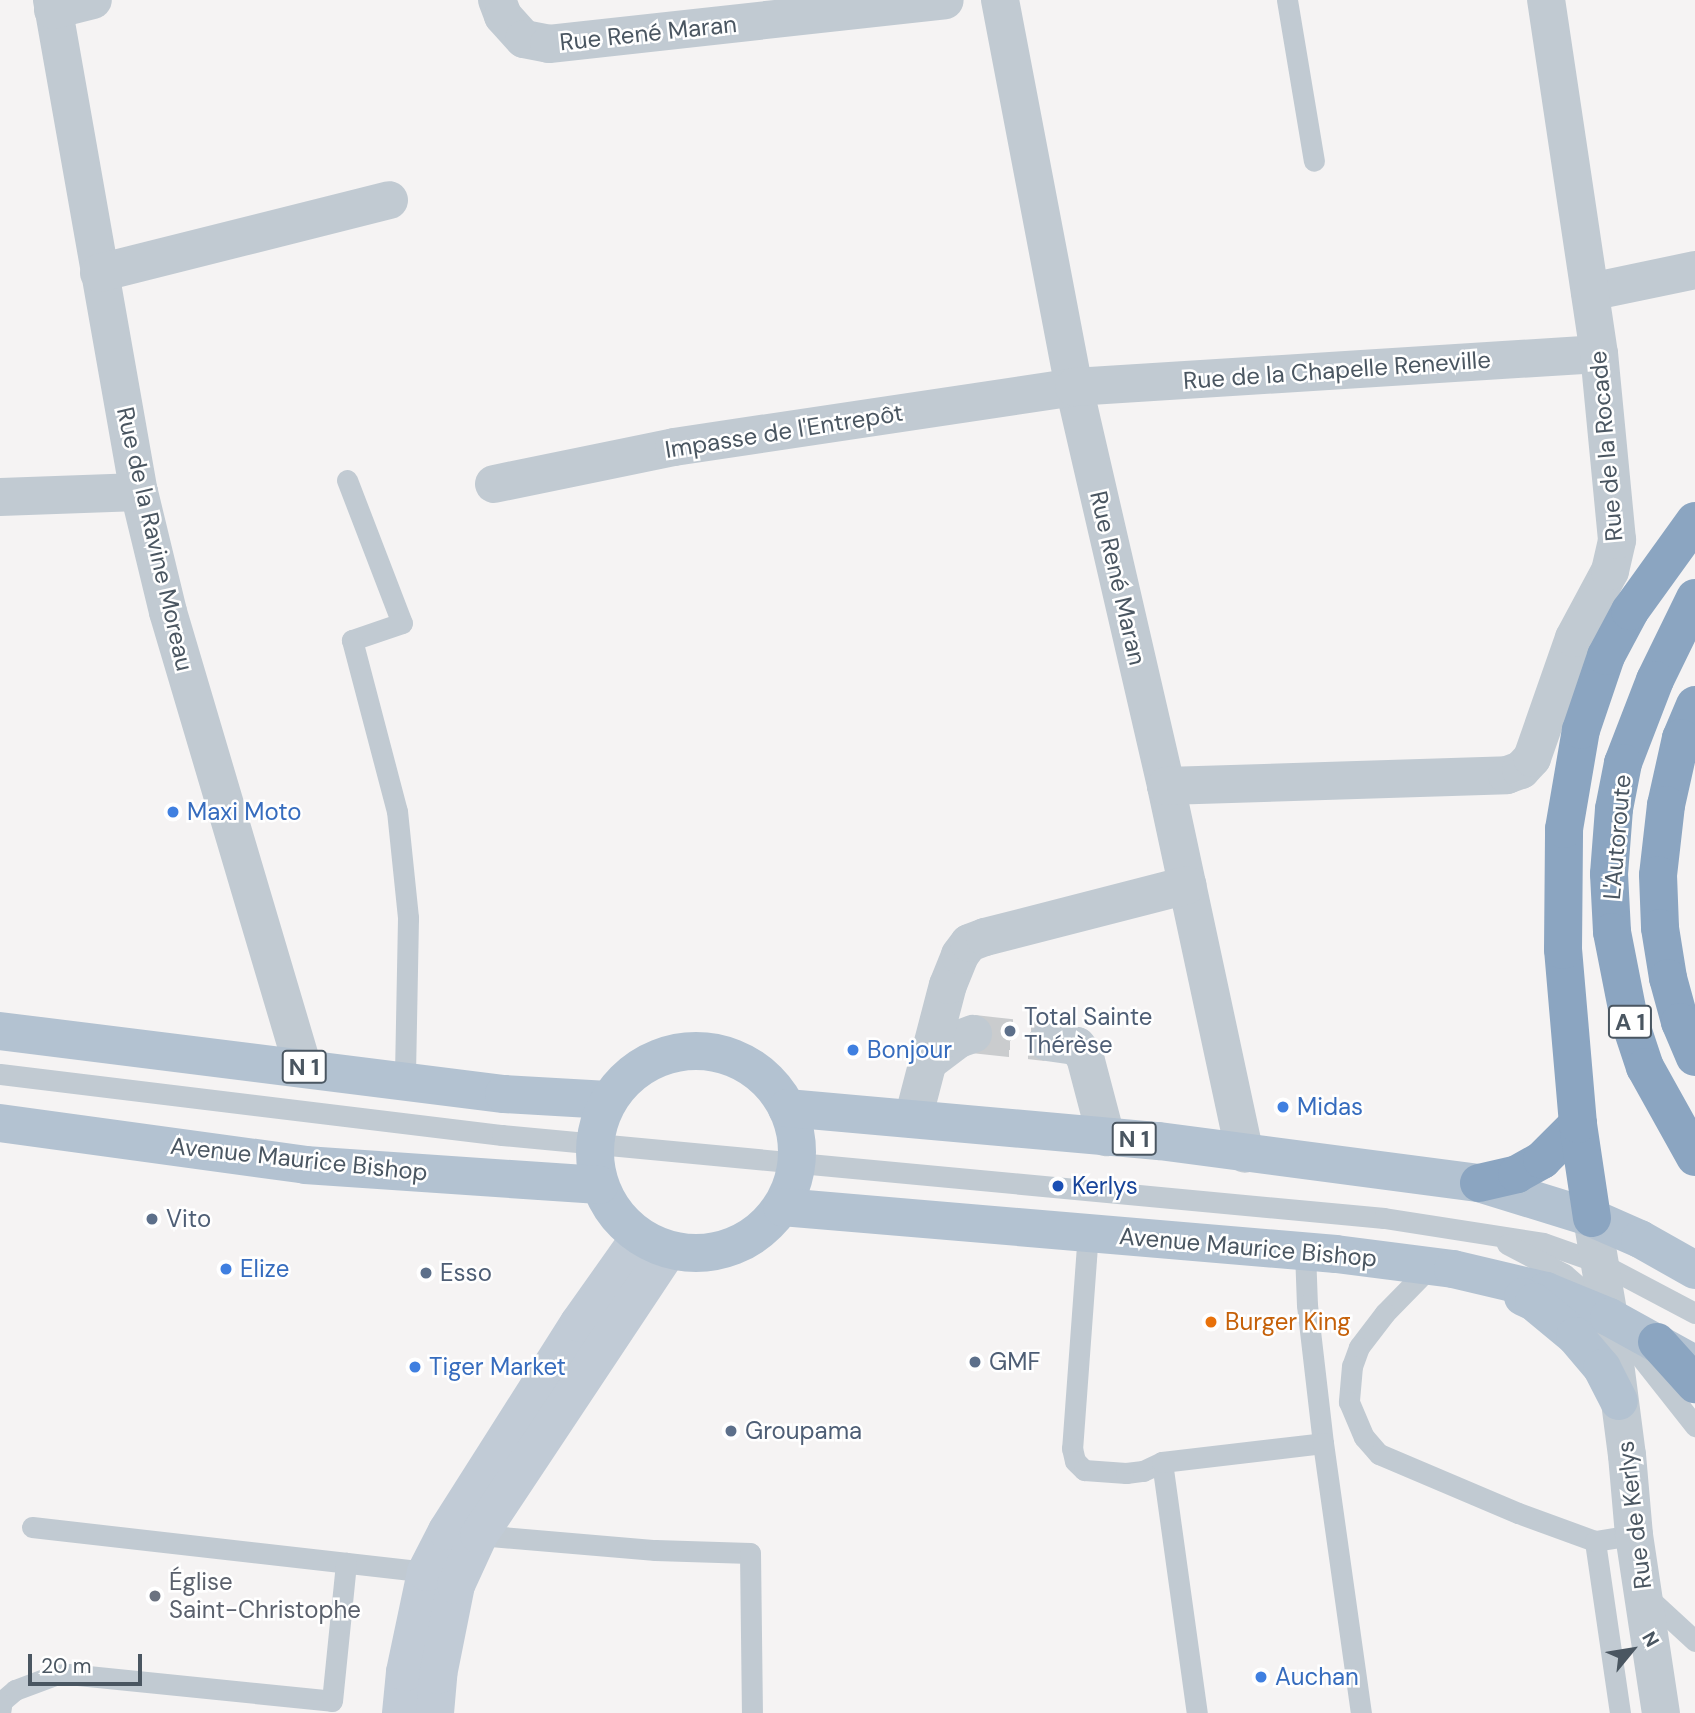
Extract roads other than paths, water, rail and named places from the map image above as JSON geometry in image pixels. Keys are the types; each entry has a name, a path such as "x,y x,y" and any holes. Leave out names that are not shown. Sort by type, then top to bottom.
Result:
{"highway":[{"path":"1592,1218 1577,1124 1562,886 1564,829 1581,730 1606,656 1630,611 1695,521"},
{"name":"L'Autoroute","path":"1695,598 1655,680 1623,763 1614,809 1609,874 1612,932 1629,1019 1644,1067 1695,1157"},
{"name":"L'Autoroute","path":"1695,705 1681,738 1666,805 1658,875 1660,928 1668,978 1680,1022 1695,1057"},
{"path":"1479,1184 1517,1174 1542,1160 1577,1124"},
{"path":"1657,1342 1695,1384"}],"main road":[{"name":"N 1","path":"0,1031 405,1079 504,1094 608,1100"},
{"path":"700,1050 727,1055 751,1068 772,1086 787,1108 794,1126 797,1164 782,1207 752,1238 732,1248 711,1253 654,1244 609,1205 599,1185 594,1144 601,1114 608,1100 626,1078 648,1062 673,1053 700,1050"},
{"name":"N 1","path":"787,1108 1106,1137 1479,1184 1541,1200 1592,1218 1640,1239 1695,1270"},
{"name":"Avenue Maurice Bishop","path":"0,1122 305,1165 599,1185"},
{"name":"Avenue Maurice Bishop","path":"782,1207 1088,1232 1193,1244 1305,1251 1442,1267 1546,1291 1609,1317 1695,1364"},
{"path":"435,1713 438,1675 456,1585 480,1535 654,1244"},
{"path":"401,1713 405,1672 426,1572 447,1531 495,1451 654,1244"},
{"path":"1442,1267 1534,1301 1574,1336 1602,1368 1619,1401"}],"street":[{"path":"53,5 93,0"},
{"name":"Rue René Maran","path":"497,0 503,16 524,38 549,44 945,0"},
{"name":"Rue René Maran","path":"1000,0 1074,387 1166,786 1245,1154"},
{"name":"Rue de la Rocade","path":"1166,786 1507,775 1521,770 1532,758 1574,638 1610,571 1617,540 1599,354 1546,0"},
{"name":"Rue de la Ravine Moreau","path":"53,5 139,492 168,612 303,1067"},
{"path":"99,273 389,200"},
{"path":"1590,292 1695,270"},
{"name":"Rue de la Chapelle Reneville","path":"1074,387 1599,354"},
{"name":"Impasse de l'Entrepôt","path":"494,484 674,447 1074,387"},
{"path":"0,497 139,492"},
{"path":"913,1119 948,985 960,955 969,943 1187,885"},
{"path":"928,1062 959,1039 973,1034"},
{"path":"1047,1042 1077,1046 1086,1057 1106,1137"},
{"name":"Rue de Kerlys","path":"1592,1218 1609,1317 1634,1535 1661,1713"}],"lane":[{"path":"1287,0 1314,161"},
{"path":"347,480 402,624 352,640 397,811 408,918 405,1079"},
{"path":"0,1073 330,1116 594,1144 1384,1218 1543,1243 1600,1263 1695,1313"},
{"path":"1088,1232 1072,1448 1075,1461 1084,1469 1126,1474 1143,1471 1161,1462 1323,1443"},
{"path":"1479,1233 1525,1251 1564,1273 1585,1290 1695,1426"},
{"path":"1305,1251 1307,1305 1323,1443 1361,1713"},
{"path":"1442,1267 1385,1313 1360,1347 1352,1366 1349,1402 1364,1437 1379,1454 1518,1513 1595,1541 1634,1535"},
{"path":"1161,1462 1197,1713"},
{"path":"32,1527 426,1572"},
{"path":"480,1535 655,1550 750,1553 752,1713"},
{"path":"1595,1541 1620,1713"},
{"path":"0,1713 2,1701 15,1689 55,1675 68,1674 331,1707 346,1563"},
{"path":"1643,1594 1695,1641"}],"tunnel":[{"path":"973,1034 1047,1042"}],"place":[{"name":"Maxi Moto","path":"173,812"},
{"name":"Total Sainte Thérèse","path":"1010,1031"},
{"name":"Bonjour","path":"853,1050"},
{"name":"Midas","path":"1283,1107"},
{"name":"Kerlys","path":"1058,1186"},
{"name":"Vito","path":"152,1219"},
{"name":"Elize","path":"226,1269"},
{"name":"Esso","path":"426,1273"},
{"name":"Burger King","path":"1211,1322"},
{"name":"GMF","path":"975,1362"},
{"name":"Tiger Market","path":"415,1367"},
{"name":"Groupama","path":"731,1431"},
{"name":"Église Saint-Christophe","path":"155,1596"},
{"name":"Auchan","path":"1261,1677"}]}
